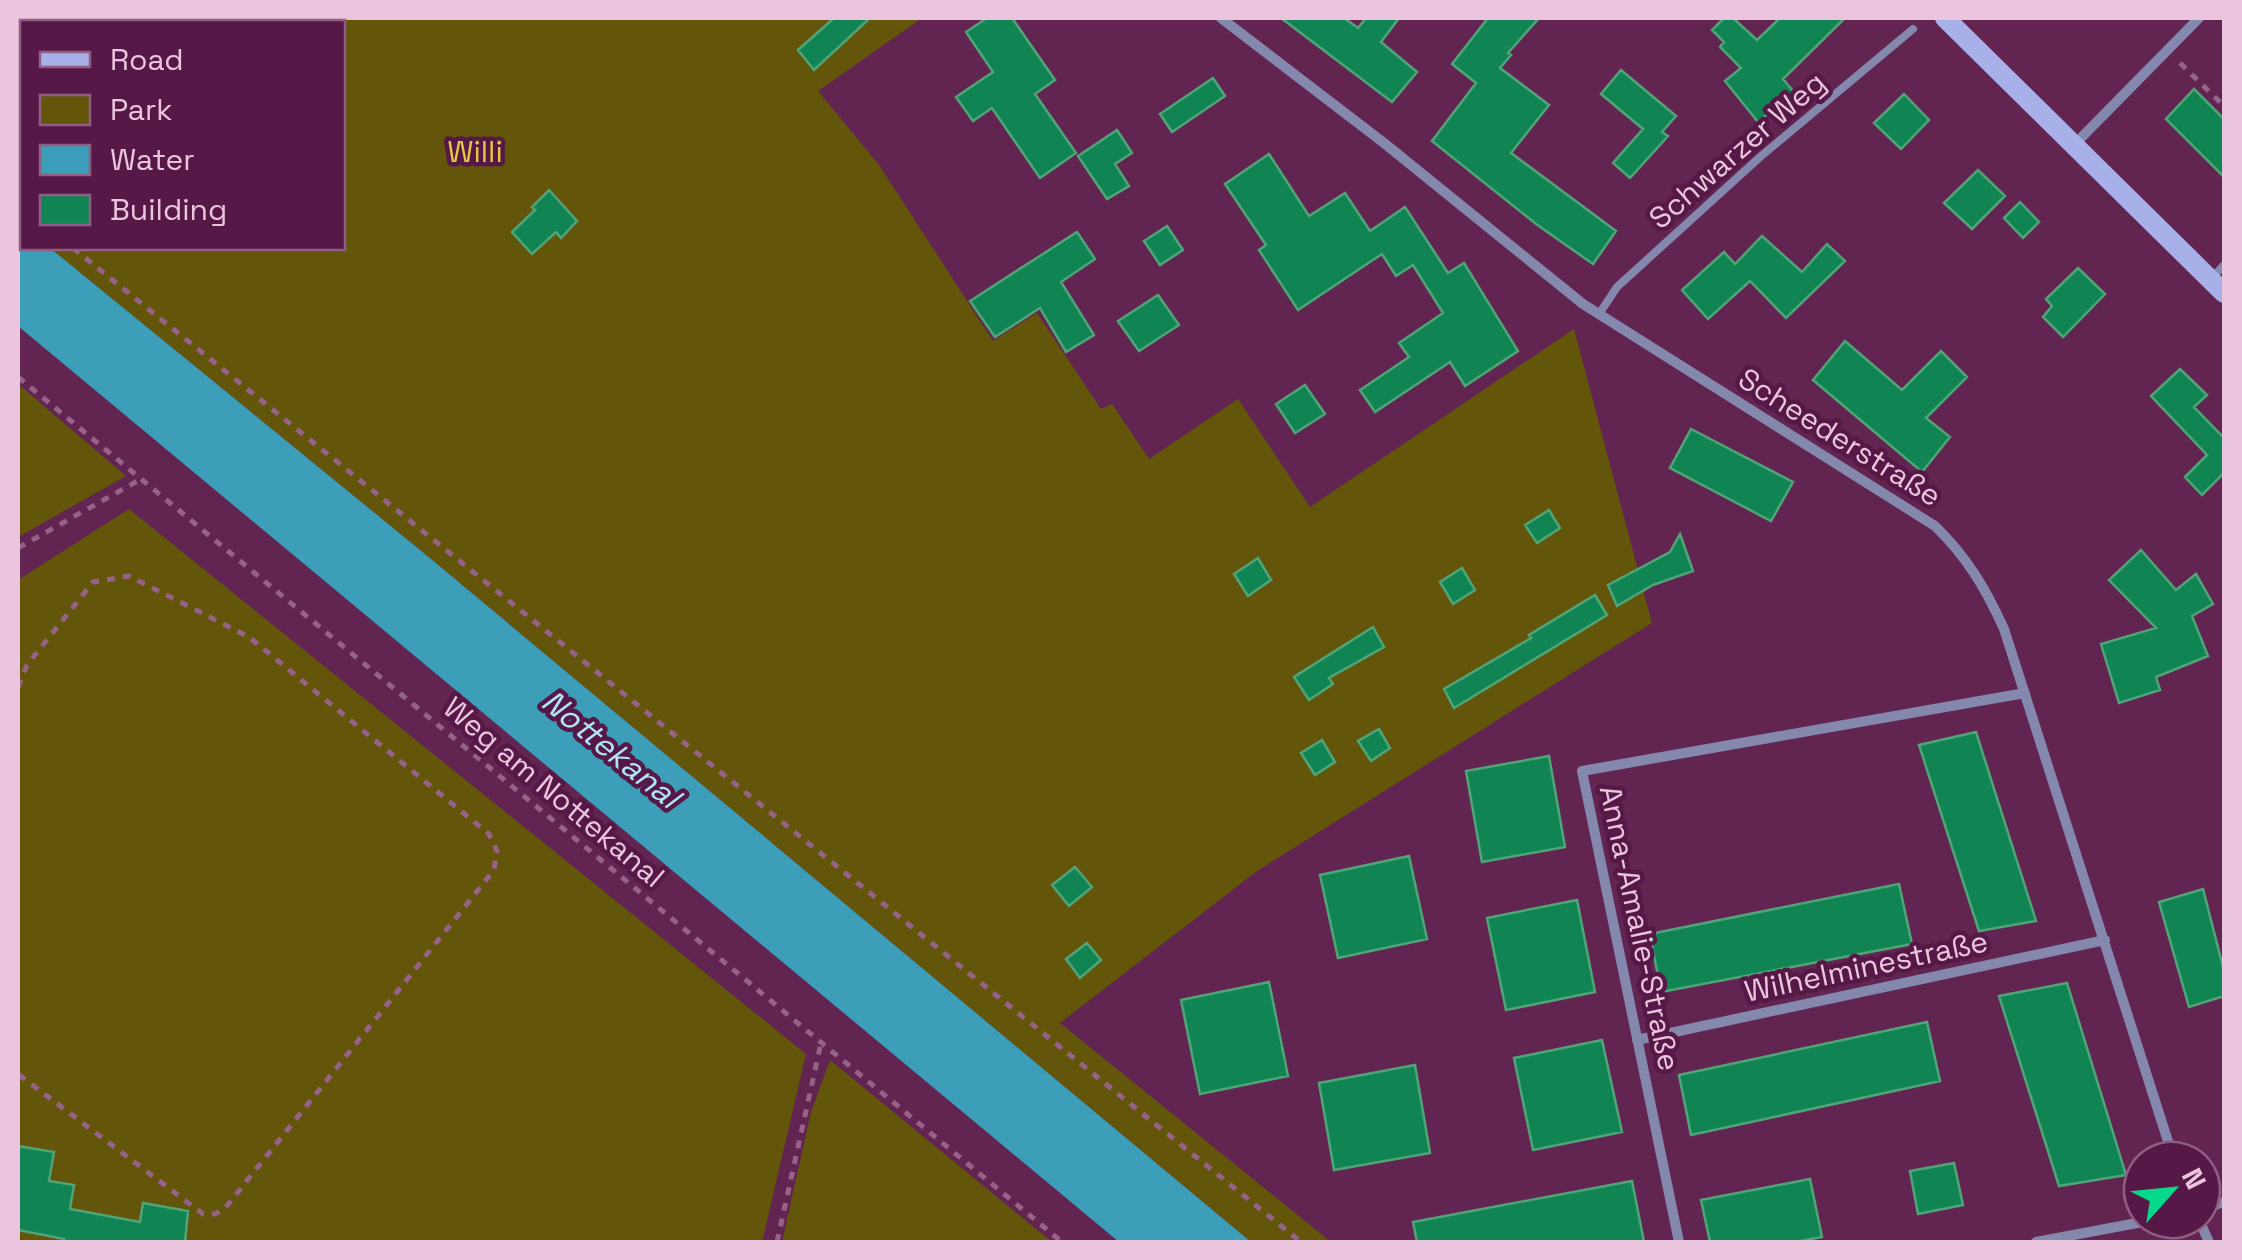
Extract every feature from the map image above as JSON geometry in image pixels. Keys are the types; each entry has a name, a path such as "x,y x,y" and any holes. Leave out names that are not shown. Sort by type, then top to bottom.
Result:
{"main road":[{"path":"1946,18 2074,146 2220,279"}],"street":[{"name":"Scheederstraße","path":"1221,18 1599,314 1935,526 1958,548 1984,585 2004,629 2168,1140"},
{"path":"2074,146 2199,18"},
{"name":"Anna-Amalie-Straße","path":"1679,1242 1582,770 2024,693"},
{"name":"Wilhelminestraße","path":"1637,1040 2105,940"},
{"path":"2036,1242 2122,1226"}],"lane":[{"name":"Schwarzer Weg","path":"1599,314 1617,286 1913,29"}],"path":[{"path":"2168,50 2224,106"},
{"path":"75,250 1301,1242"},
{"name":"Weg am Nottekanal","path":"18,377 1062,1242"},
{"path":"18,548 140,479"},
{"path":"18,687 27,664 94,582 129,576 248,636 489,834 498,851 494,870 226,1207 215,1214 204,1214 18,1074"},
{"path":"777,1242 820,1042"}],"green space":[{"path":"18,18 82,18 86,20 20,20 18,221"},
{"name":"Willi","path":"922,18 818,91 879,165 993,341 1037,313 1101,409 1112,404 1149,459 1238,399 1310,507 1574,329 1652,623 1257,871 1060,1023 1331,1242 1251,1242 425,554 52,250 345,250 345,20 238,20"},
{"path":"18,384 126,476 18,537"},
{"path":"129,509 806,1054 762,1242 18,1242 18,580"},
{"path":"830,1060 1052,1242 782,1242 811,1112"}],"water":[{"name":"Nottekanal","path":"18,221 20,250 52,250 425,554 1251,1242 1119,1242 18,326"}],"building":[{"path":"834,18 870,18 814,70 798,50"},
{"path":"987,18 1012,18 1055,80 1035,94 1076,153 1040,178 992,108 973,121 956,97 993,72 966,32"},
{"path":"1281,18 1344,18 1358,28 1366,18 1399,18 1381,42 1417,72 1392,102"},
{"path":"1488,18 1539,18 1500,68 1549,105 1511,153 1616,231 1593,264 1432,141 1476,83 1452,64"},
{"path":"1724,18 1733,18 1757,40 1780,18 1845,18 1783,79 1794,92 1758,122 1725,81 1741,68 1720,47 1724,42 1712,30"},
{"path":"1621,70 1676,116 1662,132 1668,136 1630,178 1613,163 1643,129 1601,94"},
{"path":"1213,78 1225,96 1172,132 1160,114"},
{"path":"2194,89 2224,119 2224,177 2166,119"},
{"path":"1904,94 1929,120 1901,149 1874,123"},
{"path":"1117,130 1132,153 1115,164 1129,186 1107,199 1078,156"},
{"path":"1269,154 1309,216 1345,193 1370,231 1405,207 1448,273 1464,263 1518,351 1465,386 1450,362 1375,412 1360,390 1409,357 1399,343 1443,313 1413,265 1396,276 1382,254 1298,310 1259,250 1266,245 1225,184"},
{"path":"1978,170 2005,196 1972,229 1944,203"},
{"path":"549,190 577,221 561,238 556,232 532,254 512,232"},
{"path":"2020,202 2039,222 2023,238 2004,218"},
{"path":"1167,226 1183,250 1160,265 1144,241"},
{"path":"1077,232 1095,259 1061,282 1094,335 1066,352 1040,308 995,337 970,301"},
{"path":"1762,236 1802,272 1827,244 1845,261 1786,318 1750,281 1708,319 1682,290 1724,252 1735,264"},
{"path":"2078,268 2105,294 2063,337 2043,317 2052,306 2046,299"},
{"path":"1158,295 1179,325 1139,351 1118,321"},
{"path":"1845,341 1902,390 1941,351 1967,377 1926,418 1950,437 1922,472 1813,380"},
{"path":"2180,369 2207,395 2194,407 2224,438 2224,473 2202,495 2185,477 2207,455 2151,396"},
{"path":"1305,385 1325,414 1295,433 1276,404"},
{"path":"1691,429 1793,482 1771,521 1670,468"},
{"path":"1549,510 1560,528 1537,543 1525,525"},
{"path":"1680,534 1693,571 1653,585 1617,606 1608,585 1670,552"},
{"path":"2141,550 2176,590 2196,574 2213,604 2192,616 2208,656 2156,677 2160,690 2119,703 2101,644 2156,628 2109,580"},
{"path":"1258,558 1271,580 1248,596 1234,574"},
{"path":"1462,568 1475,590 1453,604 1440,582"},
{"path":"1595,595 1607,615 1454,708 1444,689"},
{"path":"1373,627 1384,647 1329,678 1333,684 1309,700 1294,677"},
{"path":"1379,729 1390,748 1371,761 1358,741"},
{"path":"1976,732 2036,921 1979,931 1919,745"},
{"path":"1322,740 1335,762 1315,775 1301,753"},
{"path":"1549,756 1565,847 1482,862 1466,771"},
{"path":"1409,856 1427,939 1338,958 1320,875"},
{"path":"1075,867 1092,887 1069,906 1052,885"},
{"path":"1899,884 1912,944 1661,992 1650,934"},
{"path":"2203,889 2224,971 2224,996 2189,1007 2159,902"},
{"path":"1577,900 1595,992 1506,1010 1487,918"},
{"path":"1087,943 1101,960 1080,978 1066,959"},
{"path":"1269,982 1288,1076 1200,1094 1181,1000"},
{"path":"2067,983 2122,1162 2122,1176 2059,1186 1999,996"},
{"path":"1927,1022 1940,1081 1691,1135 1679,1075"},
{"path":"1602,1040 1622,1132 1533,1150 1514,1058"},
{"path":"1415,1065 1430,1153 1334,1170 1319,1083"},
{"path":"18,1146 54,1152 49,1181 74,1185 70,1209 140,1222 143,1203 188,1211 185,1242 64,1242 18,1230"},
{"path":"1954,1163 1963,1205 1918,1214 1910,1171"},
{"path":"1810,1179 1822,1237 1795,1242 1710,1242 1701,1200"},
{"path":"1632,1181 1644,1242 1417,1242 1413,1222"}]}
